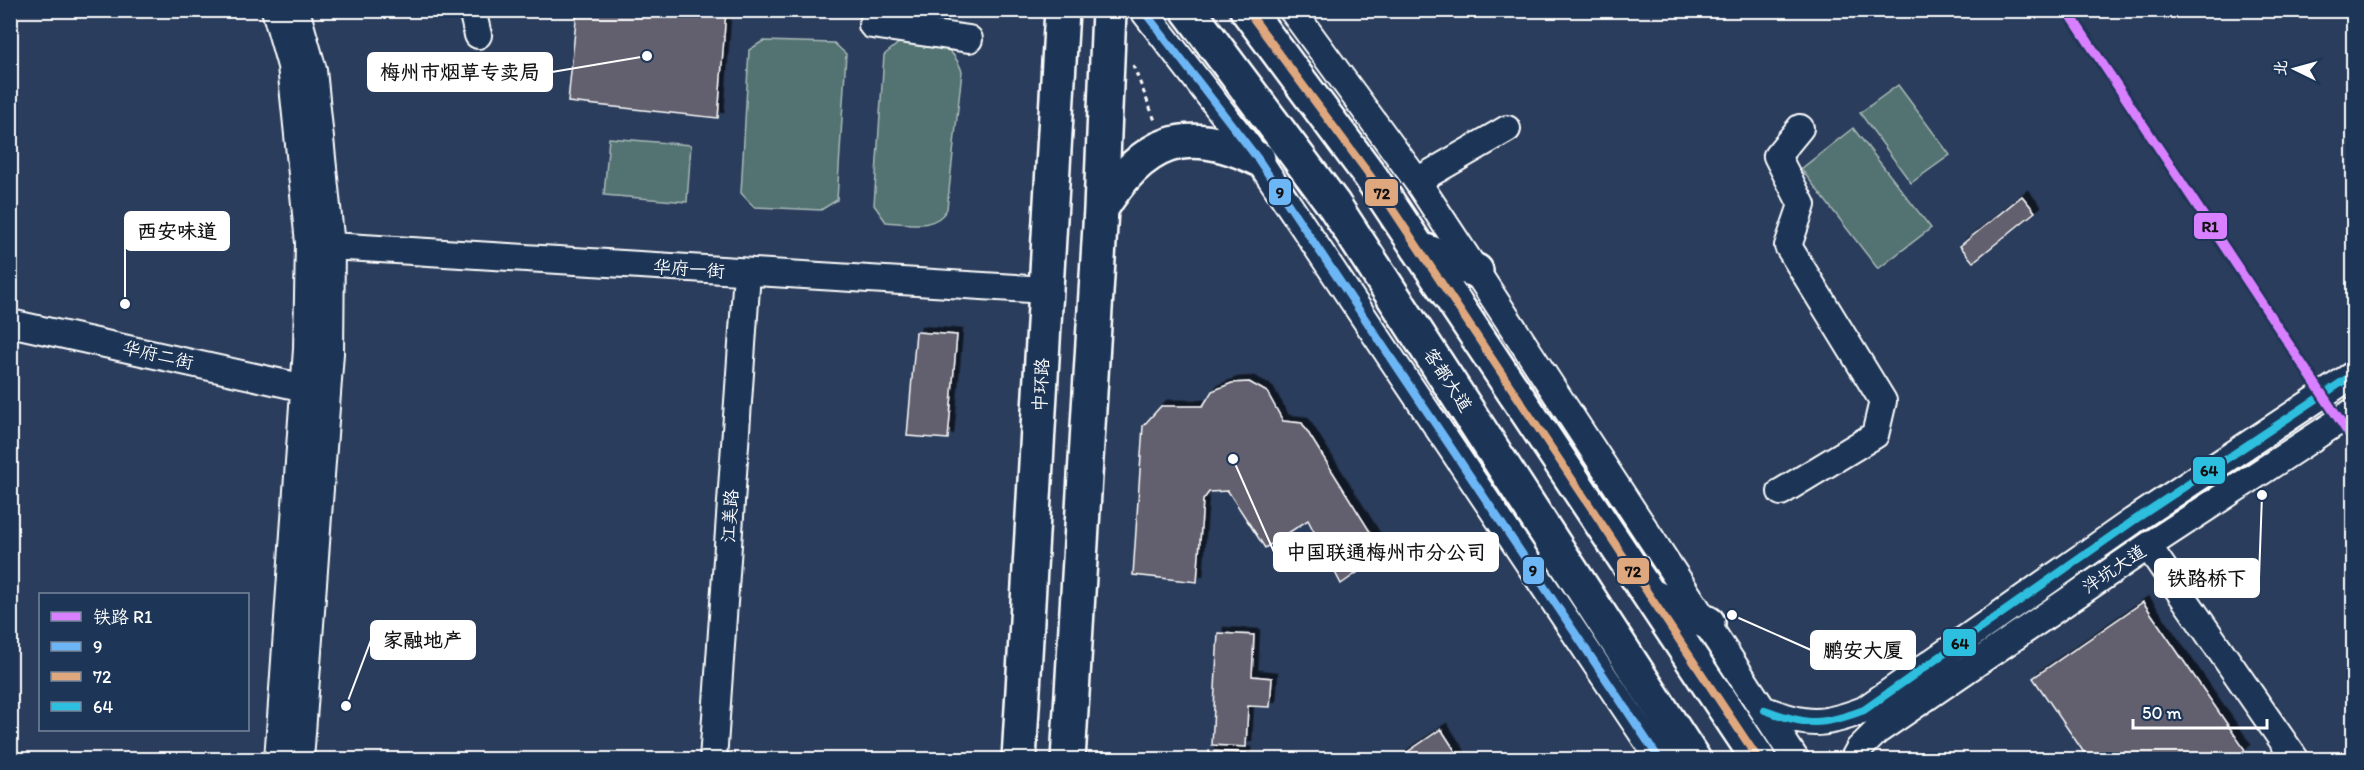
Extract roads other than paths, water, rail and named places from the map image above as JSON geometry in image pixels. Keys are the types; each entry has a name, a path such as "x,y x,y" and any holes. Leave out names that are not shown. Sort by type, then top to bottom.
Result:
{"main road":[{"name":"中环路","path":"1019,759 1062,10"},
{"path":"1068,759 1101,209 1109,10"},
{"name":"客都大道","path":"1188,10 1334,205 1694,759"},
{"path":"1247,10 1418,248 1759,759"},
{"path":"1280,133 1316,103"},
{"path":"1101,209 1119,180 1138,161 1159,148 1185,142 1212,141 1258,159"},
{"path":"1418,248 1476,271"},
{"path":"1649,595 1708,623"}],"street":[{"path":"275,10 291,66 309,243 304,388 278,759"},
{"path":"296,10 313,70 331,246 330,353 300,759"},
{"path":"472,10 478,35"},
{"path":"1143,10 1258,159 1660,759"},
{"path":"1292,10 1417,181 1796,759"},
{"path":"872,25 969,39"},
{"path":"1781,492 1875,435 1883,401 1788,246 1802,205 1777,156 1800,128"},
{"path":"1417,181 1507,129"},
{"name":"华府一街","path":"331,246 1047,290"},
{"name":"江美路","path":"713,759 747,273"},
{"name":"华府二街","path":"10,322 304,388"},
{"name":"泮坑大道","path":"1871,721 2133,521 2354,374"},
{"name":"泮坑大道","path":"1871,721 2148,546 2354,411"},
{"path":"2148,546 2296,759"},
{"path":"1765,710 1809,723 1871,721 1853,759"}],"rail line":[{"name":"R1","path":"2067,10 2354,442"}],"place":[{"name":"梅州市烟草专卖局","path":"647,56"},
{"name":"西安味道","path":"125,304"},
{"name":"中国联通梅州市分公司","path":"1233,459"},
{"name":"铁路桥下","path":"2262,495"},
{"name":"鹏安大厦","path":"1732,615"},
{"name":"家融地产","path":"346,706"}]}
